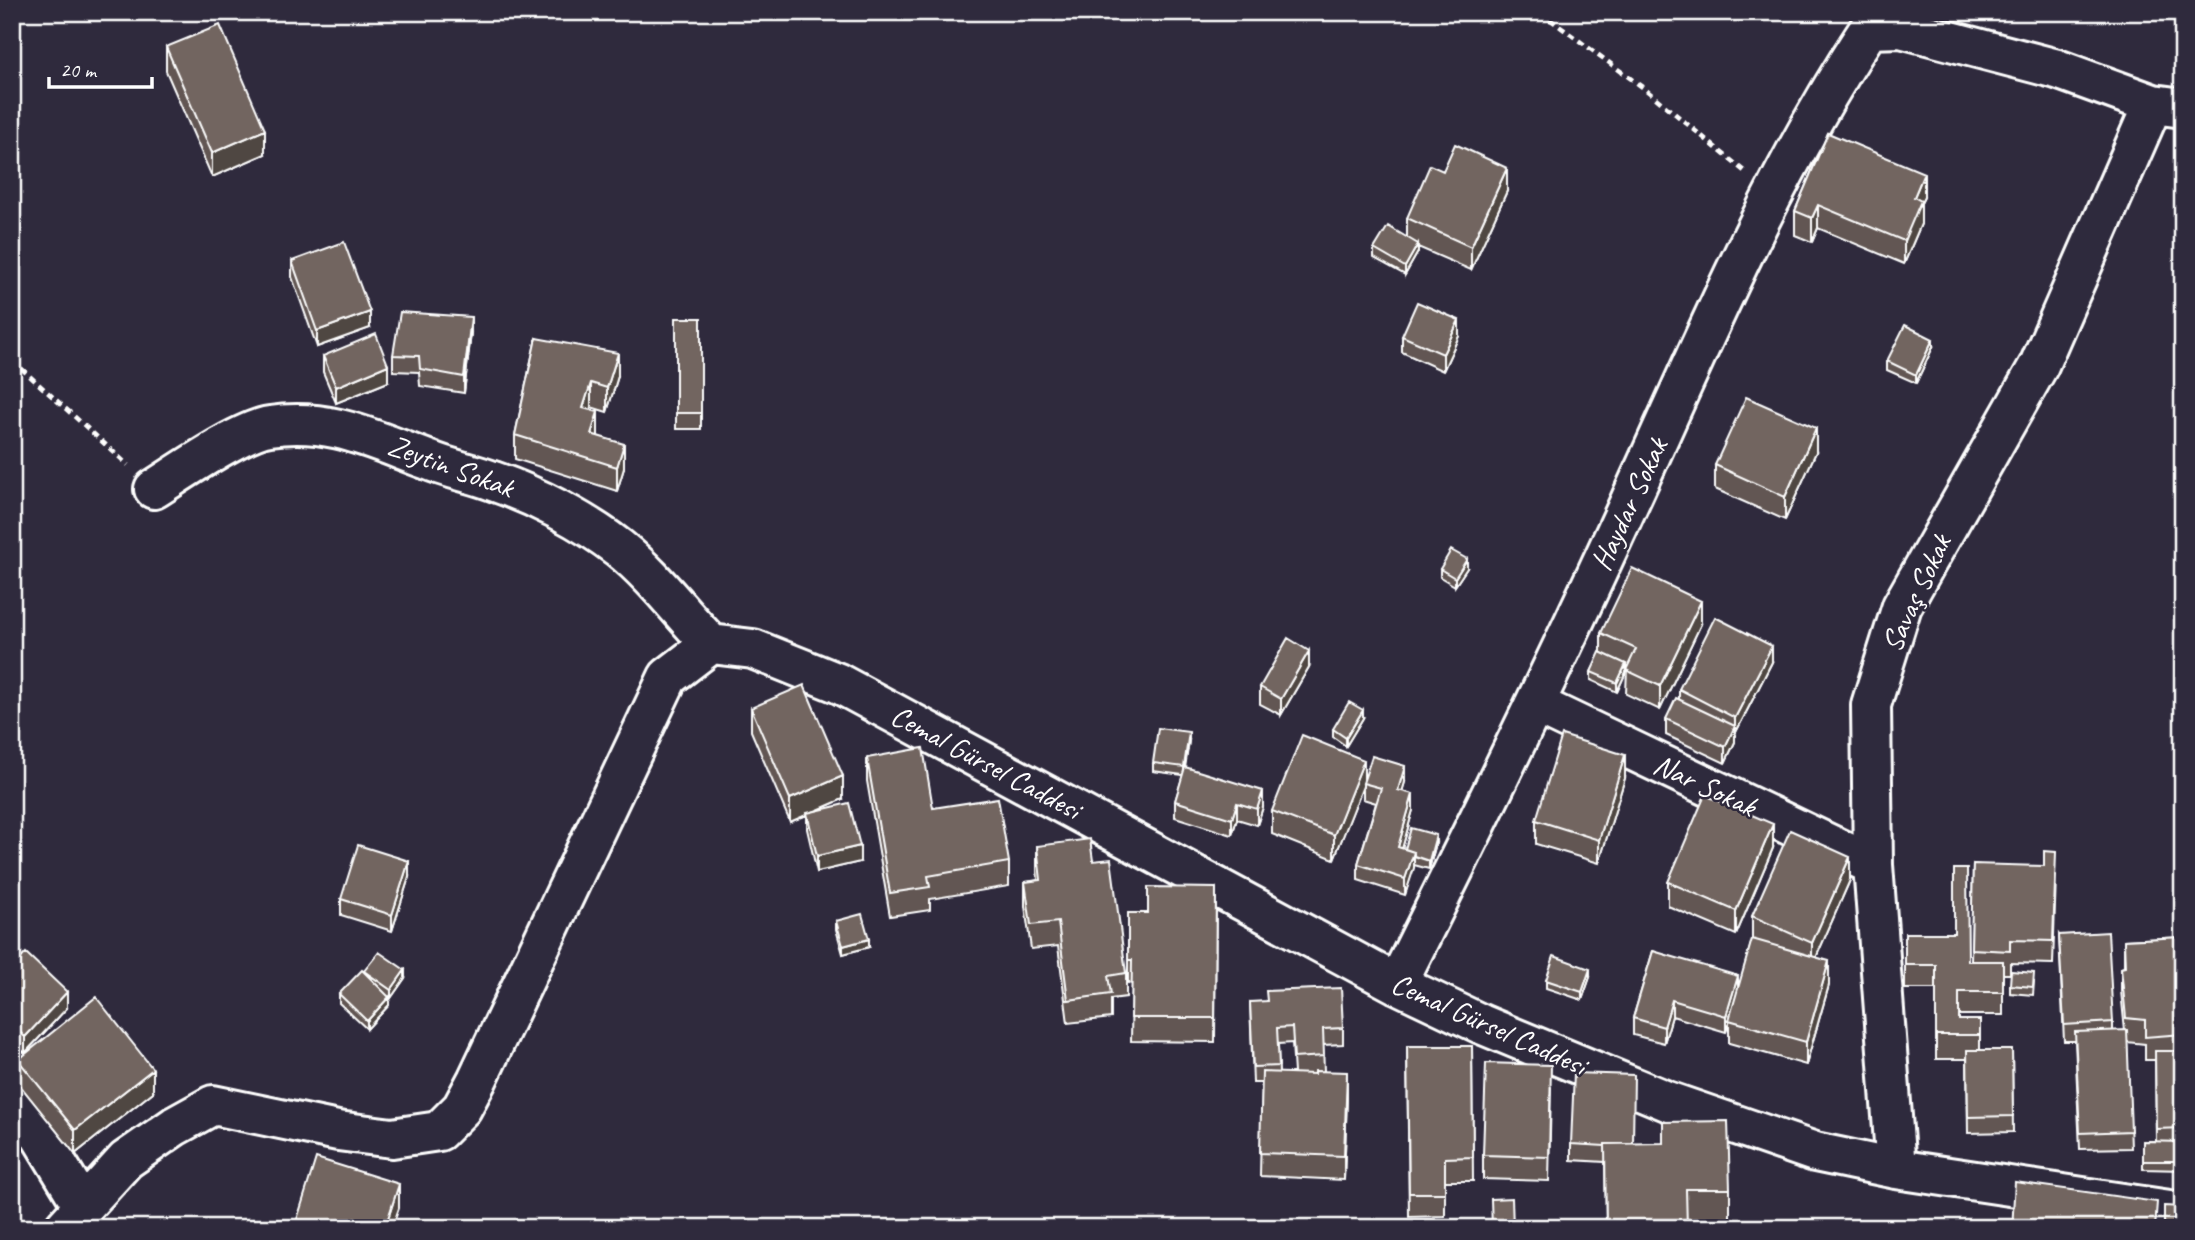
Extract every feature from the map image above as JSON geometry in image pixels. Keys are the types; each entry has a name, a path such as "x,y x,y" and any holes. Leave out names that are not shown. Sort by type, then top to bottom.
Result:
{"street":[{"name":"Haydar Sokak","path":"1397,984 1537,705 1773,194 1840,73 1869,29 1901,28 2057,69 2168,106"},
{"name":"Savaş Sokak","path":"1896,1169 1873,864 1871,705 1902,606 2039,365 2168,106"},
{"name":"Zeytin Sokak","path":"154,489 212,452 267,426 318,423 371,436 429,461 532,496 598,535 650,575 710,643"},
{"name":"Cemal Gürsel Caddesi","path":"710,643 753,649 838,683 1397,984 1481,1024 1667,1101 1815,1152 1896,1169 2183,1212"},
{"path":"12,1088 74,1217 126,1160 175,1126 213,1105 338,1131 392,1138 439,1130 462,1108 478,1080 668,677 710,643"},
{"name":"Nar Sokak","path":"1537,705 1873,864"}],"path":[{"path":"1540,12 1645,89 1773,194"},
{"path":"12,360 154,489"}],"building":[{"path":"220,25 265,130 212,153 166,47"},
{"path":"1828,133 1924,173 1914,197 1921,201 1904,241 1818,205 1812,218 1795,211"},
{"path":"1455,144 1507,168 1471,247 1407,218 1430,165 1443,171"},
{"path":"1388,226 1418,244 1405,267 1374,249"},
{"path":"344,242 370,312 317,331 292,261"},
{"path":"1417,302 1459,320 1443,354 1402,336"},
{"path":"400,312 471,317 464,377 420,369 419,356 393,355"},
{"path":"676,318 701,318 701,413 676,413"},
{"path":"1905,325 1933,339 1916,375 1887,361"},
{"path":"376,334 388,365 336,387 323,356"},
{"path":"536,338 618,353 607,388 591,383 583,408 598,412 591,434 624,444 617,467 515,435"},
{"path":"1746,397 1816,428 1785,497 1715,465"},
{"path":"1451,550 1467,559 1455,578 1440,569"},
{"path":"1632,568 1701,601 1660,686 1626,670 1636,649 1601,633"},
{"path":"1715,617 1772,646 1735,718 1679,689"},
{"path":"1288,638 1309,651 1281,699 1260,687"},
{"path":"1600,652 1626,664 1617,683 1591,672"},
{"path":"804,685 843,776 790,799 751,708"},
{"path":"1676,698 1735,726 1725,747 1666,719"},
{"path":"1349,702 1363,710 1346,738 1333,729"},
{"path":"1158,728 1189,732 1184,767 1153,763"},
{"path":"1302,735 1364,760 1334,835 1272,811"},
{"path":"1562,735 1625,755 1599,840 1536,820"},
{"path":"923,748 933,808 998,798 1009,862 928,876 930,887 890,893 867,758"},
{"path":"1372,756 1405,766 1398,790 1413,794 1398,847 1414,852 1405,879 1358,864 1381,788 1363,783"},
{"path":"1185,767 1263,791 1257,809 1237,803 1232,819 1175,801"},
{"path":"1705,795 1773,824 1736,911 1668,882"},
{"path":"849,803 860,846 817,856 807,813"},
{"path":"1411,828 1436,835 1429,861 1414,856 1414,852 1405,849"},
{"path":"1790,830 1850,857 1812,943 1752,916"},
{"path":"1090,839 1093,861 1111,859 1126,973 1108,976 1111,994 1068,1000 1058,922 1031,925 1025,882 1041,880 1037,846"},
{"path":"358,845 409,861 392,915 341,899"},
{"path":"2044,851 2056,852 2053,941 2010,940 2010,951 1971,949 1973,864 2044,866"},
{"path":"1954,869 1967,869 1968,961 2003,961 2003,992 1959,992 1959,1020 1980,1020 1980,1035 1936,1035 1936,965 1905,965 1905,933 1954,933"},
{"path":"1148,887 1216,888 1215,1018 1131,1018 1132,960 1128,960 1128,913 1148,913"},
{"path":"862,914 869,939 843,946 836,921"},
{"path":"2108,932 2113,1022 2064,1025 2059,935"},
{"path":"2183,937 2183,1034 2145,1037 2145,1020 2126,1018 2121,968 2125,967 2124,940"},
{"path":"1752,939 1829,961 1806,1042 1729,1020"},
{"path":"1653,951 1738,976 1726,1016 1672,1000 1664,1027 1633,1018"},
{"path":"379,952 405,970 391,990 364,971"},
{"path":"26,953 67,992 25,1037 12,1025 12,968"},
{"path":"1554,956 1590,969 1582,992 1546,980"},
{"path":"362,970 389,997 367,1021 339,994"},
{"path":"2011,971 2034,973 2033,987 2010,985"},
{"path":"1341,988 1343,1028 1323,1029 1324,1056 1294,1058 1292,1027 1277,1028 1279,1066 1253,1067 1250,1002 1267,1001 1266,991"},
{"path":"96,997 153,1069 75,1130 18,1060"},
{"path":"2127,1030 2131,1131 2080,1133 2075,1032"},
{"path":"1407,1046 1472,1046 1473,1157 1445,1158 1445,1193 1409,1193"},
{"path":"1967,1050 2012,1050 2013,1116 1968,1117"},
{"path":"2155,1051 2183,1051 2183,1128 2156,1129"},
{"path":"1486,1063 1551,1065 1549,1157 1483,1155"},
{"path":"1315,1071 1347,1072 1344,1156 1260,1153 1262,1072 1315,1074"},
{"path":"1574,1073 1634,1075 1633,1144 1571,1144"},
{"path":"1728,1121 1730,1189 1686,1189 1687,1228 1606,1228 1605,1144 1663,1143 1663,1122"},
{"path":"2143,1141 2183,1142 2183,1161 2143,1161"},
{"path":"316,1158 399,1184 385,1228 295,1226"},
{"path":"2015,1182 2157,1202 2155,1228 2012,1228"},
{"path":"1512,1198 1513,1228 1492,1228 1491,1199"},
{"path":"2164,1206 2183,1207 2183,1228 2164,1228"}]}
